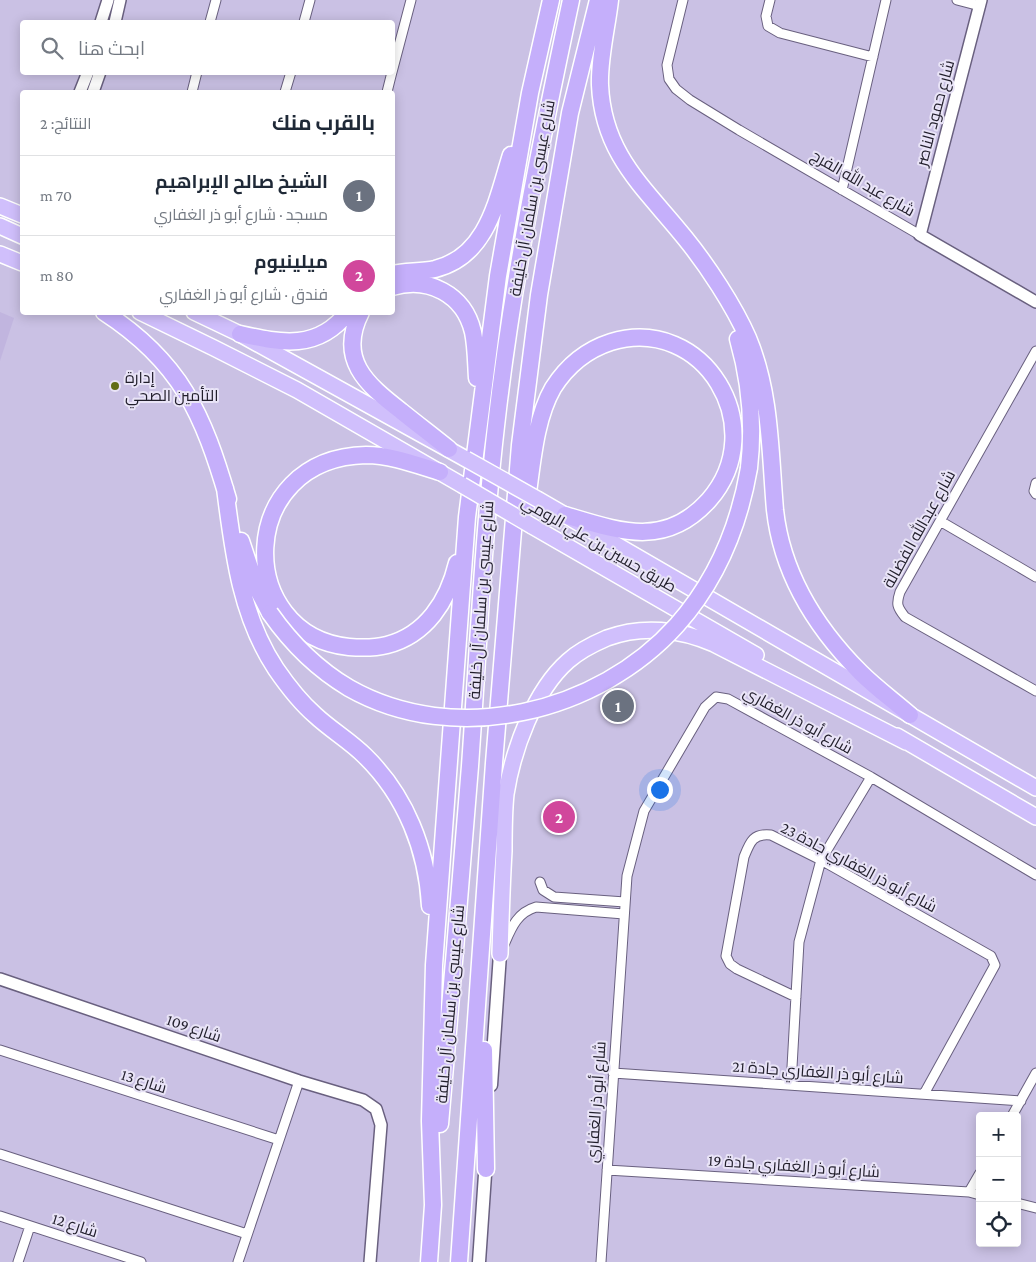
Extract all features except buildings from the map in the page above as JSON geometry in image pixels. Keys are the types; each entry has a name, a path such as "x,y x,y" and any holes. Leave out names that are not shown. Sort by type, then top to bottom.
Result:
{"highway":[{"path":"429,1262 433,1205 430,1121 434,965 467,517 498,276 530,93 551,0"},
{"name":"شارع عيسى بن سلمان آل خليفة","path":"433,1205 470,767 484,545 496,426 504,360 546,117 571,0"},
{"name":"شارع عيسى بن سلمان آل خليفة","path":"483,931 494,763 520,445 539,295 570,113 598,0"},
{"path":"610,0 600,84 603,109 611,138 629,171 685,238 715,281 748,338 762,381 770,428 776,512 782,545 792,575 804,601 818,624 837,648 862,674 910,715"},
{"path":"395,274 442,267 466,252 480,239 491,216 530,93"},
{"path":"0,226 20,235"},
{"path":"0,254 20,262"},
{"path":"108,315 145,343 167,365 184,389 201,419 213,450 252,578 270,613 297,647 347,687 373,700 439,717 477,718 502,716 552,704 591,689 624,670 661,641 682,619 710,580 725,551 742,505 749,468 751,421 745,368 737,336 715,281"},
{"path":"395,286 414,283 436,288 453,298 466,314 473,332 475,348 477,428"},
{"name":"طريق حسين بن علي الرومي","path":"146,315 297,390 1036,817"},
{"name":"طريق حسين بن علي الرومي","path":"200,315 240,334 449,449 1036,788"},
{"path":"240,334 276,342 307,340 325,334 345,315"},
{"path":"360,315 355,328 353,348 357,366 364,380 379,395 449,449"},
{"path":"506,622 540,426 547,402 559,379 584,354 606,344 628,338 662,340 692,355 711,373 719,384 729,405 734,426 732,457 725,478 715,493 689,517 655,532 635,532 619,529 565,515"},
{"path":"440,472 404,461 368,455 333,459 315,466 300,476 287,489 276,506 265,541 264,552 267,576 278,601 296,623 310,634 325,642 362,648 382,646 408,637 426,623 445,598 454,576 467,517"},
{"path":"225,488 232,542 241,587 251,622 266,653 283,679 302,702 366,757 382,775 400,800 410,820 427,874 434,965"},
{"path":"500,954 505,805 512,765 528,722 548,684 568,661 590,646 612,636 636,631 659,630 692,636 714,644 906,742"},
{"path":"483,931 486,1169"},
{"path":"459,1262 483,931"}],"main road":[{"path":"479,1262 500,954"}],"street":[{"path":"103,20 108,0"},
{"path":"115,20 120,0"},
{"path":"211,20 216,0"},
{"path":"305,20 310,0"},
{"path":"395,61 411,0"},
{"name":"شارع عبد الله الفرج","path":"683,0 667,65 669,79 676,90 739,130 1036,302"},
{"path":"770,0 766,16 768,26 780,33 873,57"},
{"path":"842,190 886,0"},
{"path":"957,0 980,3"},
{"name":"شارع حمود الناصر","path":"920,235 980,3"},
{"path":"81,90 87,75"},
{"path":"94,90 99,75"},
{"path":"192,90 196,75"},
{"path":"286,90 290,75"},
{"path":"388,90 391,75"},
{"name":"شارع عبدالله الفضالة","path":"1036,351 896,602 898,609 904,617 1036,690"},
{"path":"1036,483 1034,491 1036,494"},
{"path":"940,522 1036,577"},
{"name":"شارع أبو ذر الغفاري","path":"601,1262 627,876 644,811 705,707 716,697 728,699 871,777 1036,875"},
{"path":"791,1085 800,942 821,860 871,777"},
{"name":"شارع أبو ذر الغفاري جادة 23","path":"796,997 737,969 730,964 726,956 744,857 749,844 755,837 763,834 771,835 821,860 991,956 994,960 995,965 924,1094"},
{"path":"554,907 546,898 541,884 546,893 554,896 625,902"},
{"path":"500,954 514,924 520,916 527,910 536,907 624,914"},
{"name":"شارع 109","path":"0,979 298,1081 364,1100 376,1109 381,1125 370,1262"},
{"name":"شارع 13","path":"0,1050 279,1140"},
{"name":"شارع أبو ذر الغفاري جادة 21","path":"613,1073 1020,1100"},
{"path":"1014,1112 1036,1073"},
{"path":"238,1262 298,1081"},
{"path":"0,1154 247,1234"},
{"name":"شارع أبو ذر الغفاري جادة 19","path":"607,1170 976,1193"},
{"path":"969,1192 976,1180"},
{"path":"1021,1204 1036,1208"},
{"name":"شارع 12","path":"0,1216 124,1259 140,1262"},
{"path":"18,1262 30,1226"}],"shaded area":[{"path":"0,312 14,318 0,361"}],"place":[{"name":"إدارة التأمين الصحي","path":"115,386"},
{"name":"الشيخ صالح الإبراهيم","path":"618,706"},
{"name":"ميلينيوم","path":"559,817"}]}
